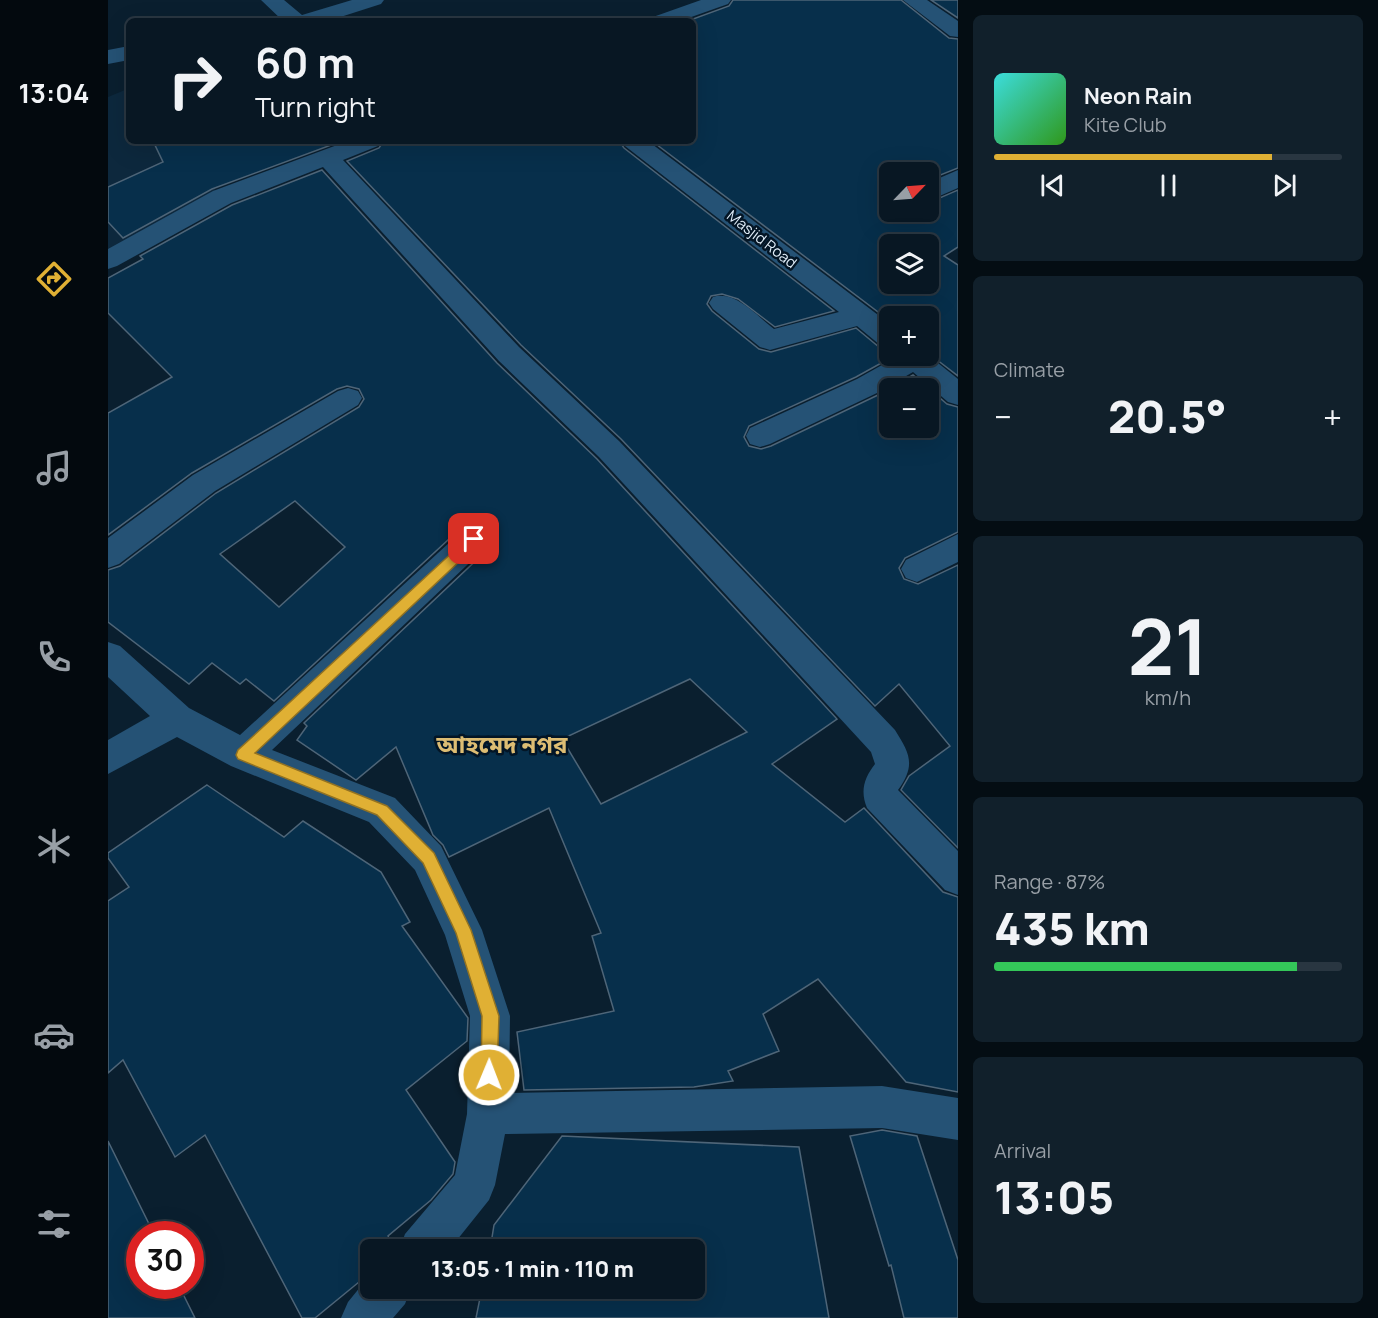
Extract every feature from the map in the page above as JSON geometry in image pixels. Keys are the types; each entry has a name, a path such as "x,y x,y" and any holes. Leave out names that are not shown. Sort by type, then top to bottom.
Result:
{"street":[{"path":"271,0 292,18"},
{"path":"316,18 374,0"},
{"path":"669,18 721,0"},
{"path":"913,0 958,31"},
{"path":"933,14 958,6"},
{"path":"108,57 126,54"},
{"path":"108,260 222,197 363,144"},
{"name":"Masjid Road","path":"637,144 879,330"},
{"path":"328,158 509,354 609,449 883,741 893,756 894,766 880,790 880,796 958,877"},
{"path":"939,188 958,178"},
{"path":"722,303 770,340 861,316"},
{"path":"760,436 867,386 899,366"},
{"path":"924,366 958,395"},
{"path":"108,555 204,483 348,398"},
{"path":"243,755 474,539"},
{"path":"917,569 958,547"},
{"path":"108,656 177,719 243,755 382,810 428,858 463,930 490,1016 488,1114 474,1185 430,1239"},
{"path":"108,758 177,719"},
{"path":"488,1114 882,1107 958,1119"},
{"path":"364,1318 380,1299"}],"shaded area":[{"path":"125,90 126,92 126,144 190,144 218,195 108,254 108,97"}],"building":[{"path":"733,0 901,0 949,38 958,39 958,168 939,176 939,162 879,162 879,222 939,222 939,198 958,190 958,247 944,256 958,265 958,376 939,361 939,306 879,306 879,313 656,144 696,144 696,18 729,6"},
{"path":"931,0 958,0 958,18"},
{"path":"154,144 334,144 212,189 123,238 108,222 108,187 163,162"},
{"path":"382,144 621,144 834,311 775,327 738,299 722,294 711,296 707,304 712,311 759,349 771,352 856,328 879,347 879,364 749,426 744,437 749,446 761,449 771,446 879,394 879,438 939,438 939,397 947,404 958,407 958,532 905,558 899,568 904,579 918,584 958,565 958,848 901,790 909,776 950,746 899,684 875,706 621,439 521,345 347,161 379,148"},
{"path":"322,170 497,363 597,459 837,719 772,764 845,822 864,808 943,892 958,897 958,1092 906,1082 818,979 763,1014 779,1051 728,1071 733,1081 694,1087 524,1090 517,1032 614,1011 592,936 601,933 549,808 449,857 443,845 433,835 396,747 356,780 297,740 307,726 304,723 487,550 491,538 486,528 473,525 461,528 274,701 246,679 240,684 212,663 189,684 108,622 108,570 120,566 216,493 359,407 364,399 359,389 347,386 337,389 192,473 108,535 108,413 172,377 108,313 108,278 143,259 140,256 232,205","holes":["295,501 345,547 279,607 220,554","690,679 747,732 601,804 562,739"]},
{"path":"207,785 284,837 303,821 381,872 410,922 402,926 468,1018 467,1041 406,1090 455,1162 453,1174 431,1200 388,1236 390,1239 360,1239 360,1281 315,1318 302,1318 205,1135 175,1157 123,1060 108,1073 108,901 129,887 108,858 108,853"},
{"path":"882,1130 917,1136 958,1260 958,1318 904,1318 891,1265 889,1266 850,1136"},
{"path":"562,1136 799,1147 829,1318 476,1318 480,1299 705,1299 705,1239 492,1239 494,1225"},
{"path":"108,1141 148,1221 126,1221 126,1299 186,1299 195,1318 108,1318"}],"district":[{"name":"আহমেদ নগর","path":"502,743"}],"route":[{"path":"474,539 373,636 243,755 382,810 428,858 463,930 490,1016 489,1075"}]}
